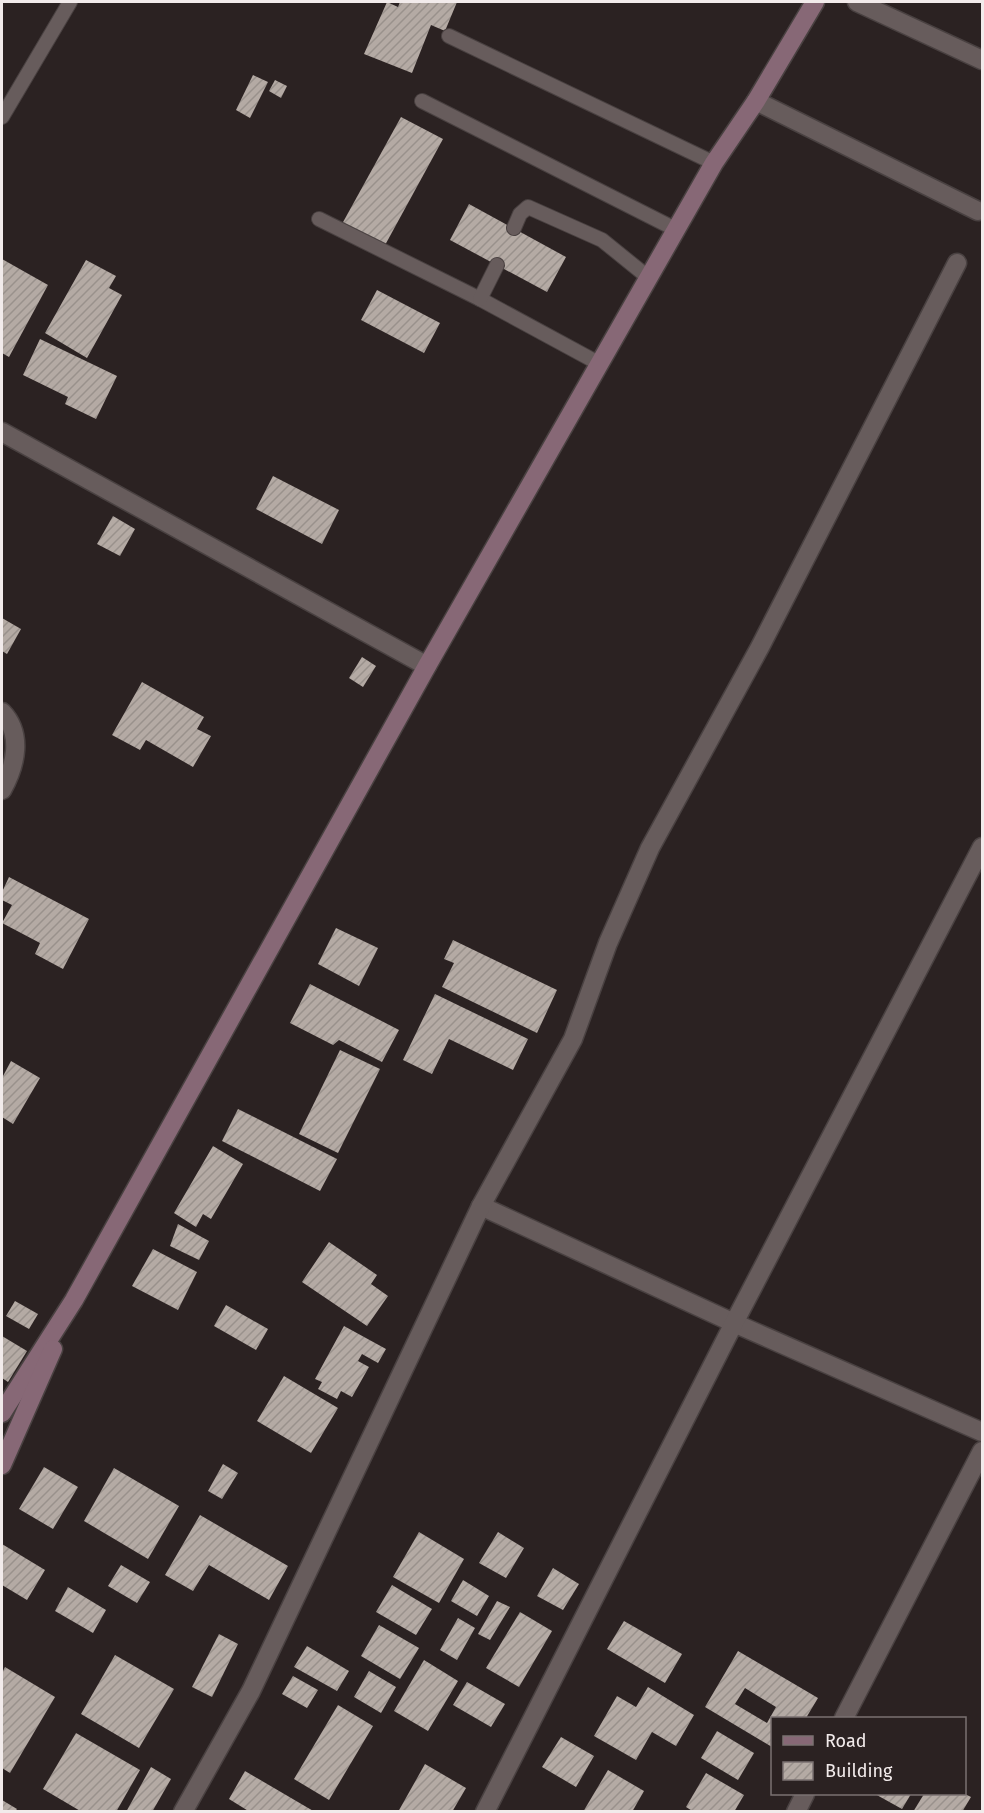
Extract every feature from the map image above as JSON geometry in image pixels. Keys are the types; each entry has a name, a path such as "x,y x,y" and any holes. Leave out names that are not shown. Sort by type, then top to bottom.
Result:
{"street":[{"path":"2,1413 74,1300 428,666 714,163 756,100 815,2"},
{"path":"857,2 982,60"},
{"path":"756,100 978,211"},
{"path":"183,1812 251,1691 481,1206 573,1039 608,943 651,848 760,647 957,263"},
{"path":"2,432 428,666"},
{"path":"2,712 10,721 17,744 2,790"},
{"path":"484,1812 734,1323 982,848"},
{"path":"481,1206 734,1323 982,1432"},
{"path":"2,1465 74,1300"},
{"path":"845,1717 982,1451"},
{"path":"796,1812 804,1795"}],"lane":[{"path":"2,117 70,2"},
{"path":"449,36 714,163"},
{"path":"422,101 676,230"},
{"path":"514,228 520,214 528,207 602,240 649,278"},
{"path":"319,219 480,299 600,364"},
{"path":"480,299 496,265"}],"building":[{"path":"387,2 398,7 400,2 457,2 445,31 431,25 412,73 364,54"},
{"path":"253,75 268,82 250,118 236,110"},
{"path":"275,80 287,86 281,98 269,91"},
{"path":"401,117 443,139 384,247 342,224"},
{"path":"469,204 566,257 547,292 450,240"},
{"path":"2,259 48,285 9,357 2,353"},
{"path":"86,260 116,276 109,288 122,295 87,358 45,333"},
{"path":"377,290 440,323 424,353 361,320"},
{"path":"40,339 117,376 96,419 65,404 68,397 23,375"},
{"path":"273,476 339,510 322,544 256,509"},
{"path":"113,516 135,529 120,556 97,544"},
{"path":"2,618 21,629 7,654 2,651"},
{"path":"362,657 376,666 363,687 349,678"},
{"path":"142,682 204,717 197,729 211,736 193,767 146,740 140,750 112,735"},
{"path":"9,877 89,919 63,969 35,954 40,943 2,923 12,905 2,900 2,892"},
{"path":"336,928 378,948 359,986 318,964"},
{"path":"453,940 557,990 537,1033 442,987 454,963 444,959"},
{"path":"310,984 399,1030 382,1062 339,1040 333,1045 290,1023"},
{"path":"435,994 528,1039 513,1070 449,1039 432,1074 403,1060"},
{"path":"340,1050 380,1069 338,1153 299,1134"},
{"path":"11,1061 40,1078 13,1124 2,1117 2,1078"},
{"path":"238,1109 337,1159 320,1191 222,1141"},
{"path":"213,1146 243,1164 211,1219 203,1214 196,1227 174,1213"},
{"path":"178,1224 209,1241 199,1260 170,1246"},
{"path":"329,1242 377,1275 371,1284 388,1296 367,1326 302,1282"},
{"path":"153,1249 197,1272 178,1310 132,1286"},
{"path":"15,1301 38,1314 29,1329 6,1316"},
{"path":"226,1305 268,1329 256,1350 214,1326"},
{"path":"344,1326 386,1349 378,1363 362,1354 358,1361 369,1367 352,1397 341,1391 337,1399 318,1389 322,1382 315,1379"},
{"path":"2,1336 27,1351 8,1382 2,1378"},
{"path":"284,1376 338,1408 311,1453 257,1421"},
{"path":"223,1464 238,1473 222,1499 208,1491"},
{"path":"44,1467 78,1487 53,1529 19,1509"},
{"path":"114,1468 179,1506 148,1559 84,1521"},
{"path":"200,1515 288,1566 269,1600 209,1565 193,1591 165,1575"},
{"path":"419,1532 464,1559 439,1603 393,1577"},
{"path":"498,1532 524,1548 506,1578 479,1563"},
{"path":"2,1544 45,1570 27,1600 2,1585"},
{"path":"121,1565 150,1582 137,1603 108,1586"},
{"path":"553,1568 579,1584 563,1610 537,1596"},
{"path":"463,1580 489,1596 477,1616 451,1601"},
{"path":"392,1585 432,1609 416,1635 376,1612"},
{"path":"68,1587 106,1610 93,1633 55,1611"},
{"path":"497,1601 510,1607 490,1640 478,1634"},
{"path":"520,1612 552,1631 519,1687 486,1668"},
{"path":"458,1618 475,1628 457,1660 440,1650"},
{"path":"624,1621 682,1654 665,1683 607,1649"},
{"path":"379,1625 419,1648 400,1679 361,1656"},
{"path":"219,1634 238,1644 212,1697 192,1687"},
{"path":"307,1646 349,1671 337,1691 294,1667"},
{"path":"738,1651 818,1698 807,1717 771,1717 771,1746 705,1707","holes":["745,1688 776,1707 767,1723 735,1704"]},
{"path":"115,1655 174,1689 139,1748 81,1714"},
{"path":"424,1660 458,1681 428,1731 394,1711"},
{"path":"5,1667 55,1697 10,1773 2,1768 2,1673"},
{"path":"369,1671 396,1687 381,1713 354,1697"},
{"path":"293,1676 318,1690 307,1708 282,1694"},
{"path":"467,1682 505,1704 491,1727 453,1705"},
{"path":"648,1687 694,1715 676,1746 652,1732 636,1760 594,1736 617,1696 636,1707"},
{"path":"338,1705 373,1726 329,1800 294,1779"},
{"path":"717,1731 754,1753 738,1780 701,1758"},
{"path":"76,1733 140,1770 116,1812 82,1812 43,1789"},
{"path":"561,1737 594,1756 576,1787 542,1767"},
{"path":"425,1764 466,1788 452,1812 398,1812"},
{"path":"151,1767 171,1779 152,1812 126,1812"},
{"path":"608,1770 644,1791 632,1812 583,1812"},
{"path":"245,1771 315,1812 250,1812 229,1799"},
{"path":"706,1773 744,1795 734,1812 694,1812 686,1807"},
{"path":"966,1794 971,1797 962,1812 913,1812 923,1795"},
{"path":"877,1795 910,1795 902,1809"},
{"path":"2,1800 17,1809 15,1812 2,1812"}]}
